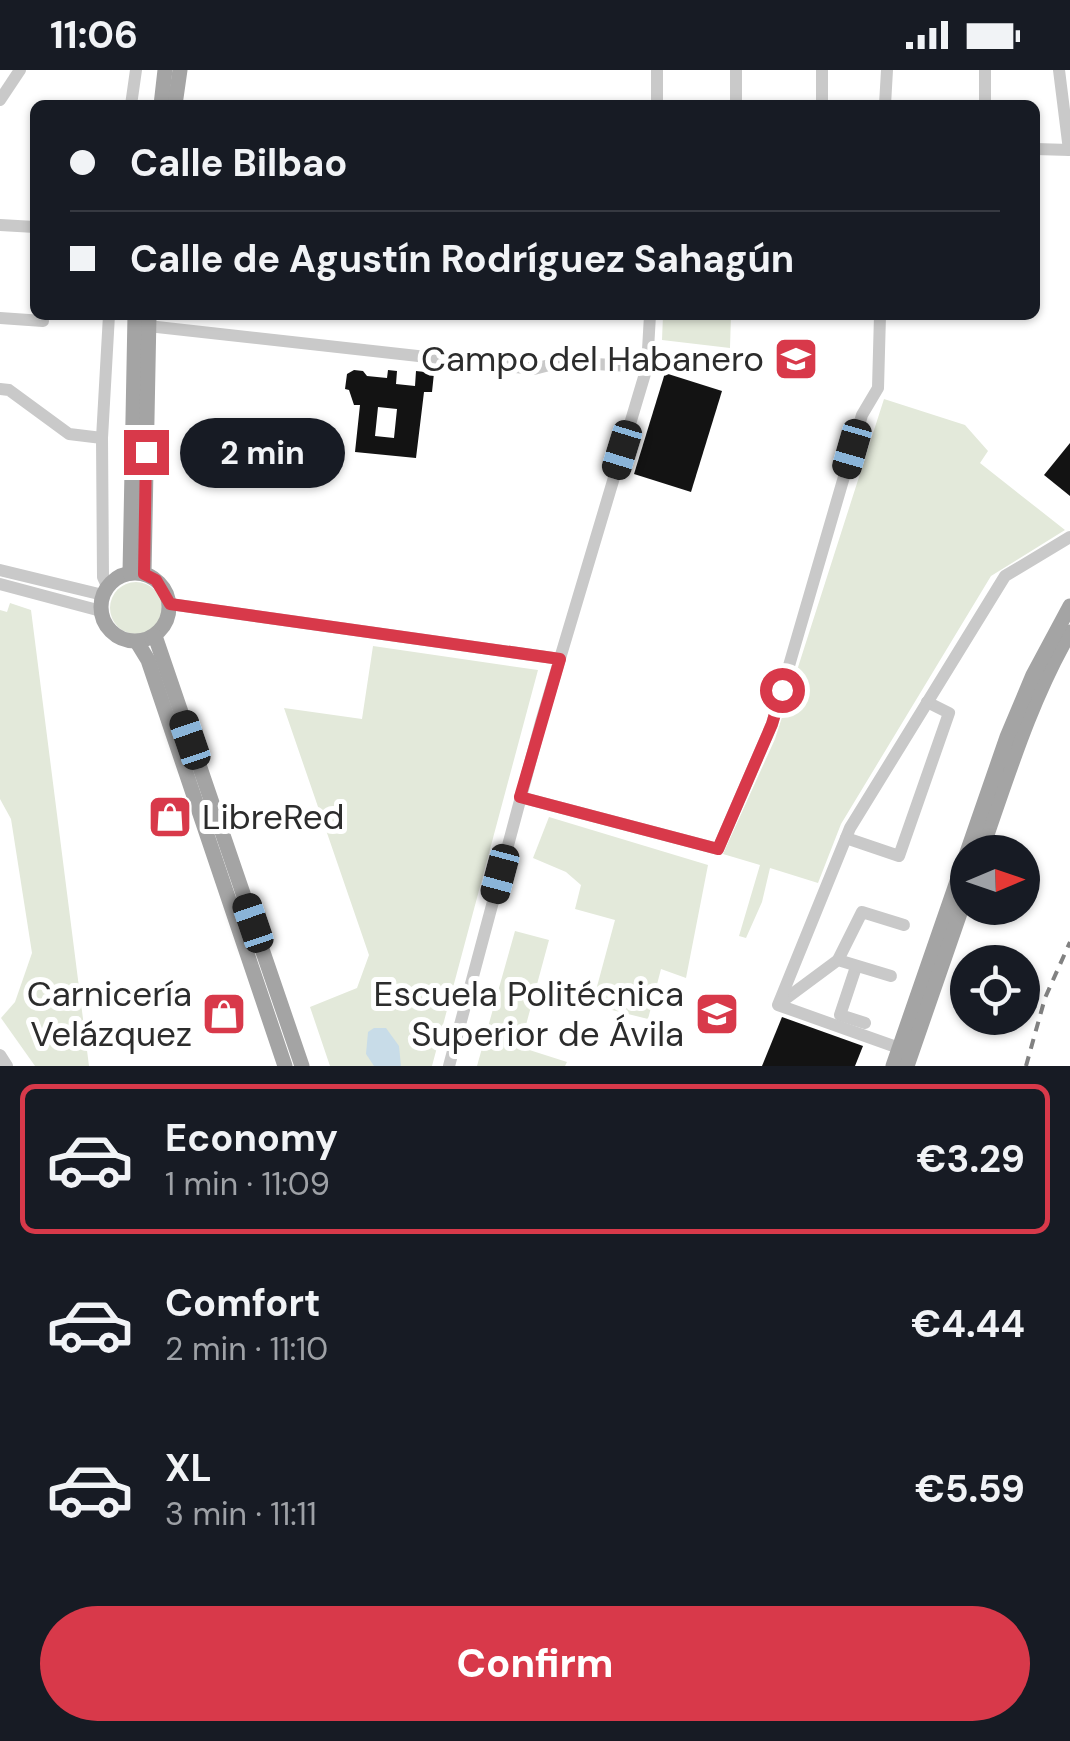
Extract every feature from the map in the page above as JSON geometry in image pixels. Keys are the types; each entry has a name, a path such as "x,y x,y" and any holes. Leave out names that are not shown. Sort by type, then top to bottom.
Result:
{"main road":[{"path":"162,100 166,70"},
{"path":"176,100 180,70"},
{"path":"137,573 144,320"},
{"path":"137,573 156,580 170,604 164,627 155,636 137,642 120,638 107,627 104,597 137,573"},
{"path":"893,1066 1007,737 1033,674 1070,606"},
{"path":"987,835 1020,741 1070,632"},
{"path":"155,636 302,1066"},
{"path":"137,642 148,660 285,1066"},
{"path":"906,1066 956,925"}],"street":[{"path":"0,100 20,70"},
{"path":"132,100 136,70"},
{"path":"657,100 658,70"},
{"path":"736,70 736,100"},
{"path":"822,70 822,100"},
{"path":"885,100 887,70"},
{"path":"985,70 985,100"},
{"path":"1040,149 1070,150 1058,70"},
{"path":"0,225 30,227"},
{"path":"0,318 43,321"},
{"path":"104,597 102,438 109,320"},
{"path":"152,320 534,369 561,362 647,368"},
{"path":"449,1066 520,797 647,368 650,320"},
{"path":"520,797 718,849 772,724 862,414 878,388 880,320"},
{"path":"0,389 10,390 69,434 102,438"},
{"path":"778,1005 846,838 1005,576 1070,537"},
{"path":"0,570 104,597"},
{"path":"0,584 104,597"},
{"path":"170,604 560,659"},
{"path":"846,838 900,856 949,713 928,702"},
{"path":"778,1005 838,960 862,912 904,925"},
{"path":"838,960 890,976"},
{"path":"856,967 840,1015 865,1023"},
{"path":"778,1005 899,1048"},
{"path":"0,1055 7,1066"}],"green space":[{"path":"663,320 731,320 730,348 662,340"},
{"path":"884,399 965,425 988,451 980,463 1065,530 991,576 841,824 818,883 770,868 762,902 746,938 739,936 760,865 723,854 775,739"},
{"path":"136,582 155,589 162,608 155,627 136,634 117,627 110,608 117,589"},
{"path":"10,603 31,610 89,1066 35,1066 1,1018 15,1002 32,953 11,819 0,799 0,610 7,612"},
{"path":"373,646 538,670 432,1066 330,1066 310,1007 357,988 369,955 284,708 362,719"},
{"path":"549,817 708,865 686,978 661,969 648,1019 592,1005 615,920 575,909 581,885 566,872 533,858"},
{"path":"515,931 549,940 520,1047 567,1062 565,1066 477,1066"}],"water":[{"path":"386,1028 399,1046 401,1066 374,1066 366,1054 368,1032"}],"building":[{"path":"354,370 387,378 388,370 397,371 396,384 415,386 416,371 434,373 432,392 424,392 416,458 355,452 360,405 354,405 345,389 347,374","holes":["378,407 397,409 394,438 375,436"]},
{"path":"665,373 722,391 691,492 634,474"},
{"path":"1070,443 1070,496 1044,475"},
{"name":"Escuela Politécnica Superior de Ávila","path":"782,1017 863,1046 855,1066 762,1066"}],"railway":[{"path":"1026,1066 1045,998 1070,942"}],"place":[{"name":"Campo del Habanero","path":"796,359"},
{"name":"LibreRed","path":"170,817"},
{"name":"Carnicería Velázquez","path":"224,1014"},
{"name":"Escuela Politécnica Superior de Ávila","path":"717,1014"}],"route":[{"path":"146,452 144,574 166,590 170,604 560,659 520,797 718,849 772,724 782,690"}]}
